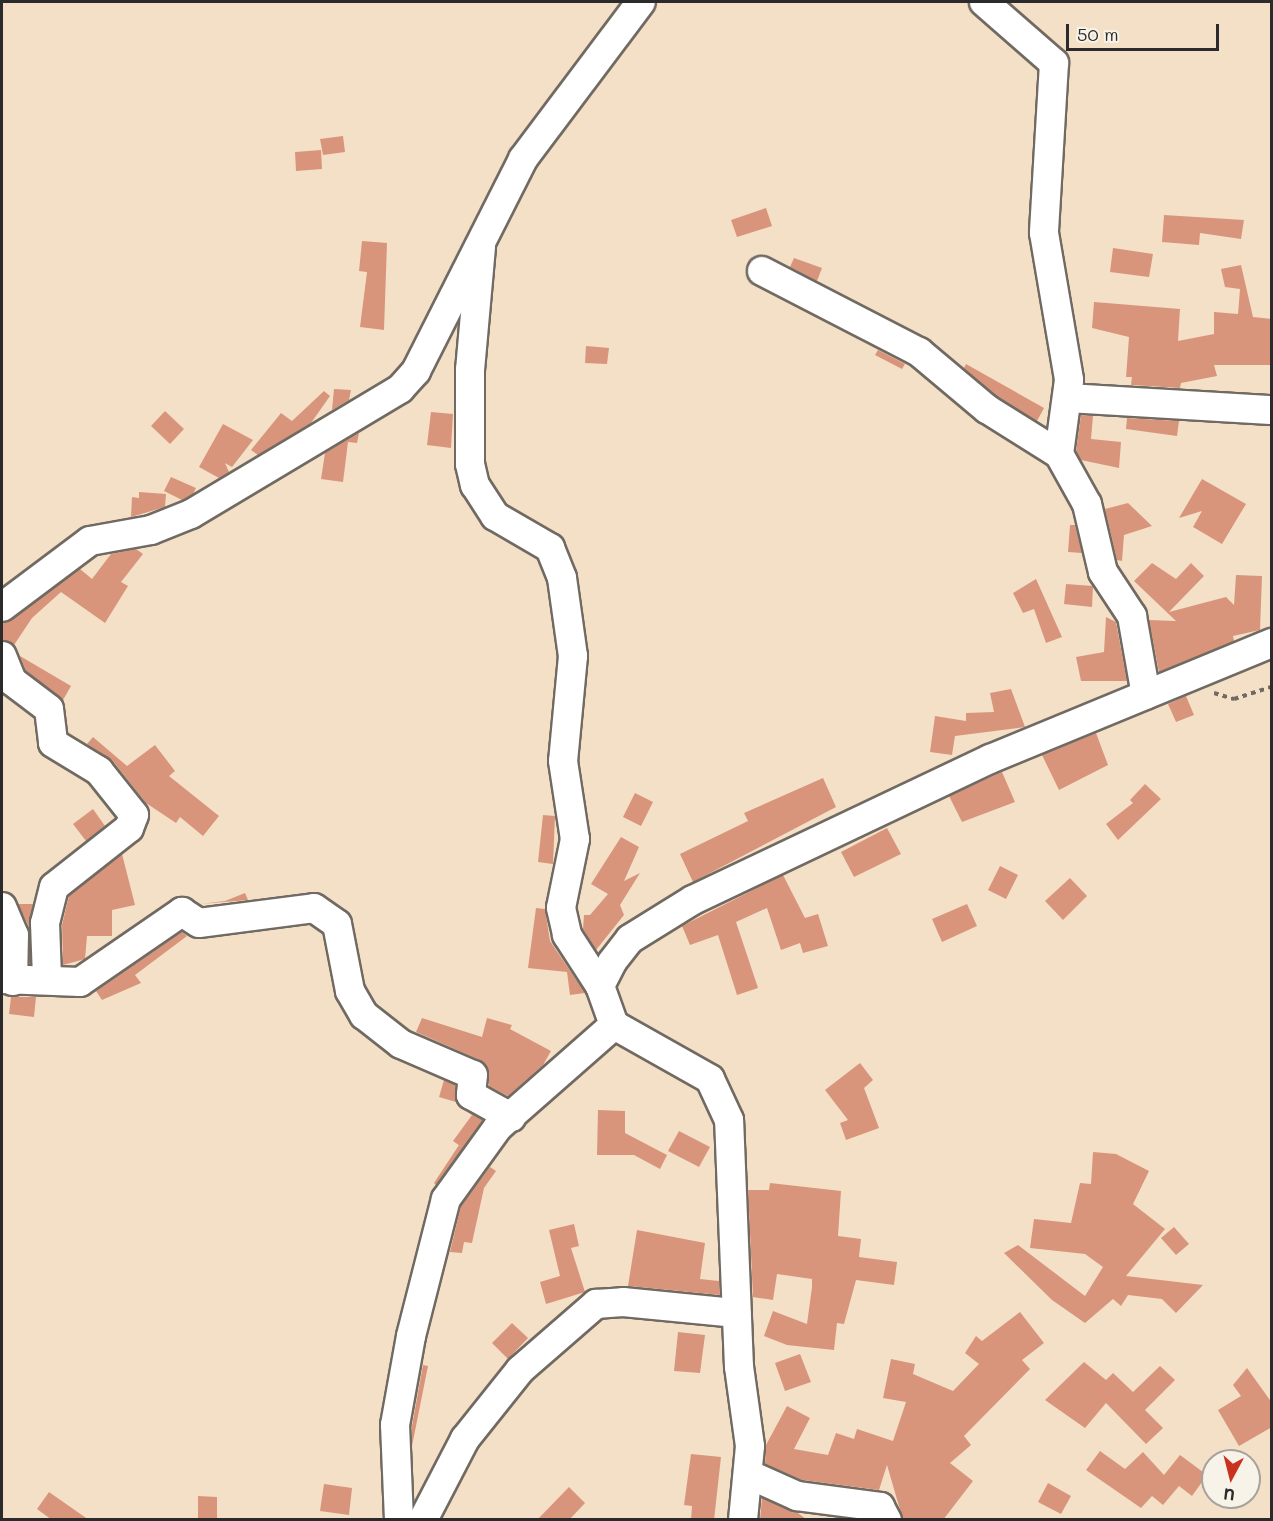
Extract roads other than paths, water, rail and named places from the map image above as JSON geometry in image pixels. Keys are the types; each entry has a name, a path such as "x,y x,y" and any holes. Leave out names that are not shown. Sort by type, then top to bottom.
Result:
{"street":[{"path":"2,607 90,541 151,530 191,514 400,389 416,371 482,236 523,159 641,2"},
{"path":"984,2 1054,63 1044,233 1069,398 1059,454"},
{"path":"482,236 470,370 470,464 475,485 495,516 550,548 562,578 573,656 563,761 574,839 561,908 567,935 600,986 614,1025 710,1079 723,1098 732,1158 736,1313 748,1474 743,1520"},
{"path":"762,271 919,352 987,409 1059,454 1087,504 1103,572 1132,616 1146,695"},
{"path":"1069,398 1272,410"},
{"path":"600,986 630,939 664,915 990,759 1272,643"},
{"path":"2,656 12,681 50,710 53,743 99,771 134,815 129,828 54,887 46,908 47,978"},
{"path":"2,908 14,935 7,980 47,978 80,982 182,912 199,923 314,908 337,924 350,991 364,1015 401,1044 473,1075 471,1095 511,1117"},
{"path":"399,1520 395,1425 438,1223 460,1173 511,1117 614,1025"},
{"path":"423,1520 459,1449 520,1370 596,1304 623,1302 736,1313"},
{"path":"748,1474 797,1496 880,1507 887,1520"}]}
